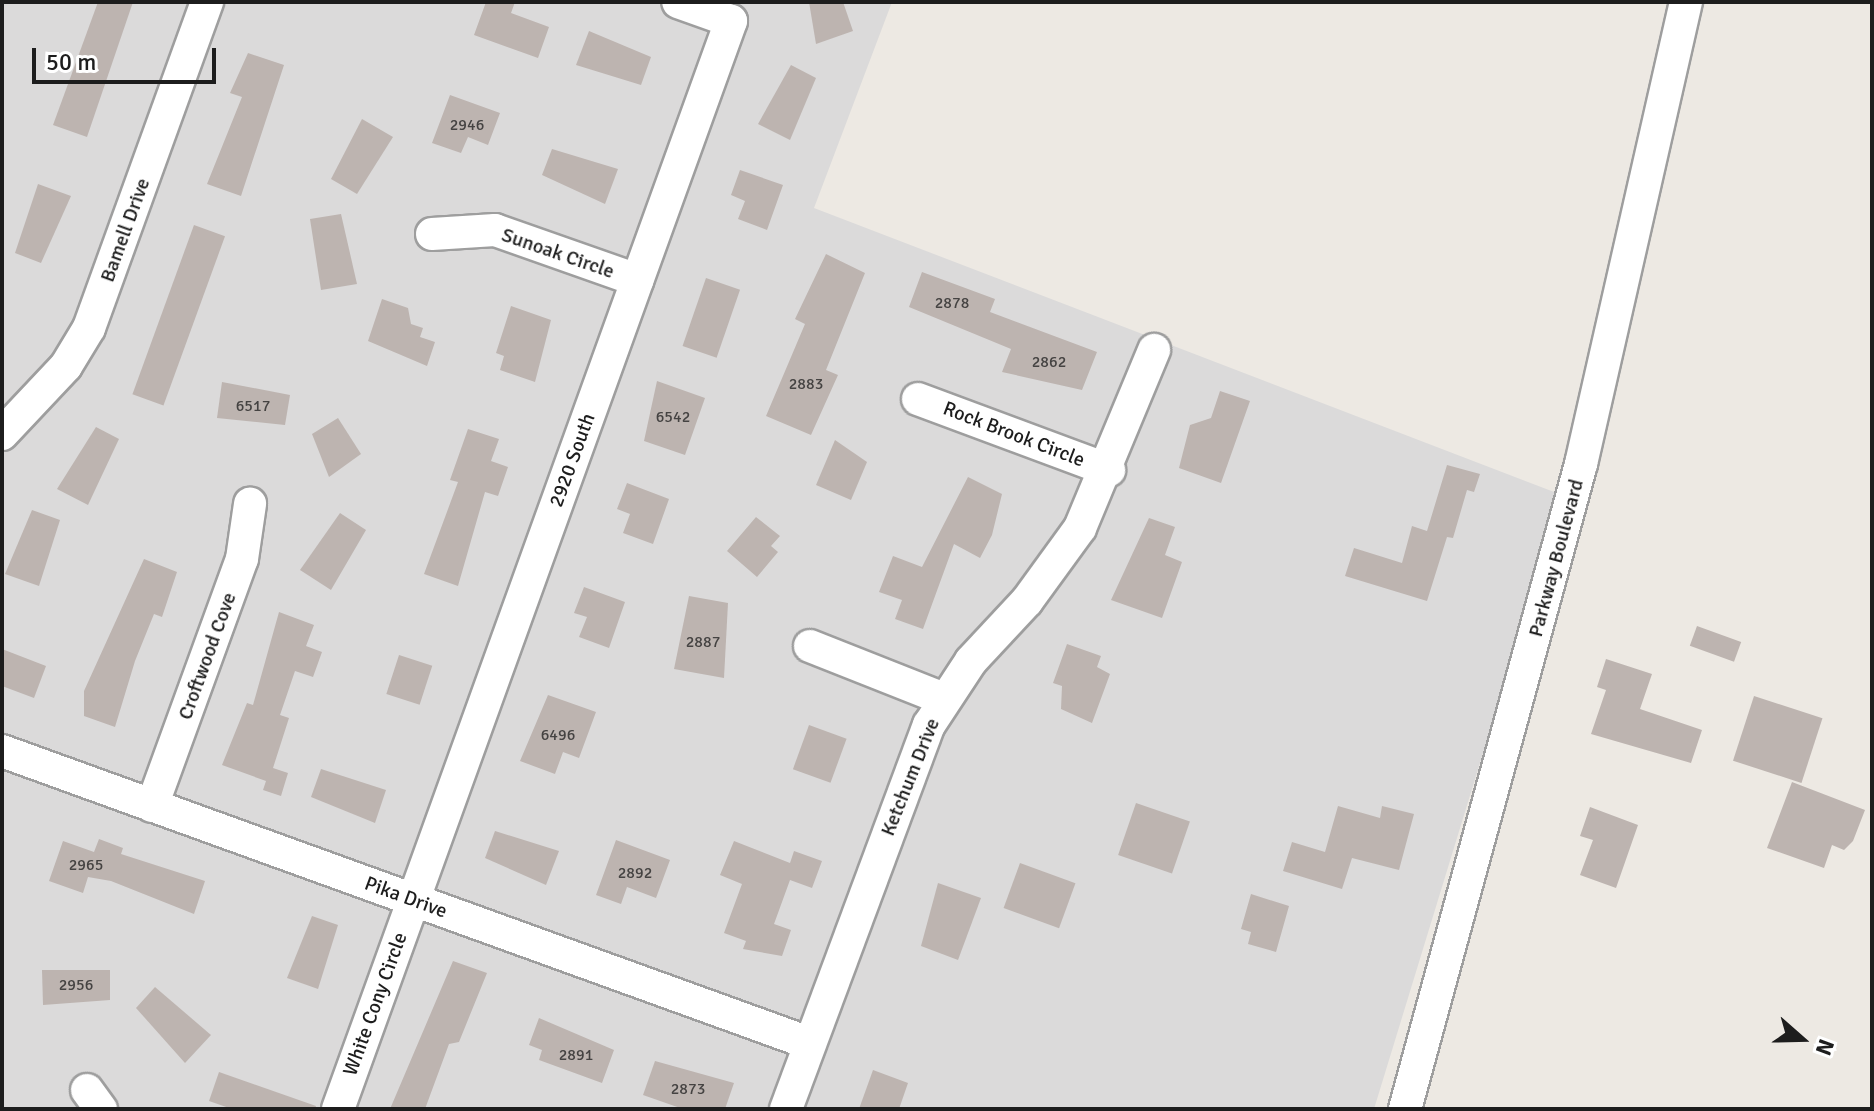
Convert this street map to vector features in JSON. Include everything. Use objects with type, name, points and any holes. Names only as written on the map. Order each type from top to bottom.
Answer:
[{"type":"street","name":"Bamell Drive","points":[[2,434],[66,366],[89,328],[207,2]]},
{"type":"street","name":"2920 South","points":[[413,899],[731,21],[678,2]]},
{"type":"street","name":"Parkway Boulevard","points":[[1405,1109],[1581,464],[1686,2]]},
{"type":"street","name":"Sunoak Circle","points":[[432,234],[495,230],[637,280]]},
{"type":"street","name":"Ketchum Drive","points":[[786,1109],[917,751],[944,699],[1062,557],[1109,470],[1154,350]]},
{"type":"street","name":"Rock Brook Circle","points":[[918,399],[1109,470]]},
{"type":"street","name":"Croftwood Cove","points":[[152,806],[242,559],[250,504]]},
{"type":"street","points":[[810,646],[944,699]]},
{"type":"street","name":"Pika Drive","points":[[2,751],[809,1043]]},
{"type":"street","name":"White Cony Circle","points":[[338,1109],[413,899]]},
{"type":"shaded area","points":[[2,2],[892,2],[814,208],[1562,495],[1374,1109],[2,1109]]},
{"type":"building","points":[[98,2],[133,2],[87,137],[53,125]]},
{"type":"building","points":[[486,2],[515,2],[511,13],[549,27],[538,58],[474,35]]},
{"type":"building","points":[[809,2],[843,2],[853,31],[816,44]]},
{"type":"building","points":[[589,31],[651,57],[641,85],[576,65]]},
{"type":"building","points":[[248,53],[284,65],[241,196],[207,184],[242,97],[230,93]]},
{"type":"building","points":[[791,65],[816,78],[790,140],[758,124]]},
{"type":"building","points":[[450,95],[500,113],[488,145],[468,137],[461,153],[432,143]]},
{"type":"building","points":[[362,119],[393,137],[357,194],[331,179]]},
{"type":"building","points":[[552,149],[618,169],[605,204],[542,175]]},
{"type":"building","points":[[740,170],[783,185],[767,230],[738,219],[745,201],[731,195]]},
{"type":"building","points":[[38,184],[71,196],[41,263],[15,253]]},
{"type":"building","points":[[341,214],[357,284],[321,290],[310,219]]},
{"type":"building","points":[[194,225],[225,236],[163,405],[132,394]]},
{"type":"building","points":[[826,254],[865,273],[826,370],[838,375],[811,435],[766,416],[805,324],[795,319]]},
{"type":"building","points":[[922,272],[995,299],[990,312],[1097,352],[1082,390],[1002,372],[1011,349],[909,307]]},
{"type":"building","points":[[706,278],[740,290],[717,358],[683,346]]},
{"type":"building","points":[[382,299],[408,308],[411,324],[423,328],[420,337],[435,342],[427,366],[368,341]]},
{"type":"building","points":[[511,306],[551,320],[535,382],[500,370],[504,356],[496,353]]},
{"type":"building","points":[[657,381],[705,398],[685,455],[644,441]]},
{"type":"building","points":[[222,382],[290,395],[285,425],[217,418]]},
{"type":"building","points":[[1220,391],[1250,401],[1221,483],[1179,468],[1190,425],[1211,418]]},
{"type":"building","points":[[338,418],[361,454],[329,477],[312,434]]},
{"type":"building","points":[[96,427],[119,439],[88,505],[57,489]]},
{"type":"building","points":[[468,429],[499,439],[491,461],[508,467],[498,496],[485,492],[458,586],[424,574],[458,482],[450,480]]},
{"type":"building","points":[[835,440],[867,462],[851,500],[816,485]]},
{"type":"building","points":[[1447,465],[1480,474],[1474,492],[1467,490],[1453,538],[1447,537],[1427,601],[1345,576],[1354,548],[1402,563],[1412,526],[1427,531]]},
{"type":"building","points":[[968,477],[1002,494],[992,535],[980,558],[954,544],[923,629],[895,619],[902,600],[879,592],[893,556],[922,567]]},
{"type":"building","points":[[627,483],[669,499],[653,544],[623,533],[630,514],[617,509]]},
{"type":"building","points":[[32,510],[60,520],[39,586],[5,574]]},
{"type":"building","points":[[340,513],[366,530],[331,590],[300,570]]},
{"type":"building","points":[[756,517],[780,536],[771,546],[778,552],[757,577],[727,551]]},
{"type":"building","points":[[1149,518],[1175,527],[1165,555],[1182,562],[1162,618],[1111,600]]},
{"type":"building","points":[[144,559],[177,572],[162,617],[154,614],[135,661],[115,727],[84,716],[84,691]]},
{"type":"building","points":[[584,587],[625,602],[609,648],[579,637],[587,617],[574,613]]},
{"type":"building","points":[[689,596],[728,603],[724,678],[674,669]]},
{"type":"building","points":[[279,612],[314,625],[306,646],[322,652],[313,677],[295,671],[280,715],[289,718],[273,768],[288,773],[281,796],[263,790],[266,781],[222,765],[247,703],[253,705]]},
{"type":"building","points":[[1697,626],[1741,642],[1734,662],[1690,646]]},
{"type":"building","points":[[1067,644],[1101,656],[1097,667],[1110,674],[1092,723],[1061,709],[1062,686],[1053,683]]},
{"type":"building","points":[[2,649],[46,666],[34,698],[2,686]]},
{"type":"building","points":[[399,655],[432,666],[420,705],[386,694]]},
{"type":"building","points":[[1606,659],[1652,674],[1640,709],[1702,730],[1691,763],[1591,734],[1606,690],[1597,687]]},
{"type":"building","points":[[548,695],[596,712],[579,758],[563,752],[555,774],[520,761]]},
{"type":"building","points":[[1754,696],[1822,718],[1801,783],[1733,761]]},
{"type":"building","points":[[809,725],[847,739],[831,783],[793,769]]},
{"type":"building","points":[[321,769],[386,790],[375,823],[311,797]]},
{"type":"building","points":[[1792,782],[1865,810],[1853,841],[1844,850],[1832,845],[1824,868],[1767,848]]},
{"type":"building","points":[[1136,803],[1190,822],[1172,874],[1118,855]]},
{"type":"building","points":[[1338,806],[1380,818],[1382,806],[1414,814],[1399,870],[1352,858],[1342,889],[1283,871],[1292,842],[1325,852]]},
{"type":"building","points":[[1590,807],[1638,825],[1616,888],[1580,875],[1593,840],[1580,836]]},
{"type":"building","points":[[495,831],[559,851],[546,885],[485,858]]},
{"type":"building","points":[[99,839],[123,848],[121,854],[205,881],[194,914],[111,881],[88,877],[83,893],[49,881],[63,841],[94,852]]},
{"type":"building","points":[[616,840],[670,860],[656,898],[627,887],[621,904],[596,895]]},
{"type":"building","points":[[734,841],[790,863],[794,851],[822,861],[812,888],[790,880],[774,924],[791,930],[782,956],[743,949],[746,941],[724,933],[742,884],[720,875]]},
{"type":"building","points":[[1020,863],[1075,883],[1059,928],[1004,908]]},
{"type":"building","points":[[938,883],[981,898],[958,960],[921,946]]},
{"type":"building","points":[[1251,894],[1289,906],[1276,952],[1248,944],[1251,932],[1241,929]]},
{"type":"building","points":[[312,916],[338,925],[318,989],[287,978]]},
{"type":"building","points":[[453,961],[487,973],[459,1042],[449,1044],[425,1109],[390,1109]]},
{"type":"building","points":[[42,970],[110,970],[110,1000],[43,1005]]},
{"type":"building","points":[[155,987],[211,1035],[185,1063],[136,1008]]},
{"type":"building","points":[[539,1018],[614,1050],[602,1083],[539,1060],[542,1050],[529,1045]]},
{"type":"building","points":[[655,1061],[734,1083],[725,1109],[683,1109],[643,1095]]},
{"type":"building","points":[[873,1070],[908,1083],[899,1109],[859,1109]]},
{"type":"building","points":[[219,1072],[316,1106],[315,1109],[232,1109],[209,1101]]}]
